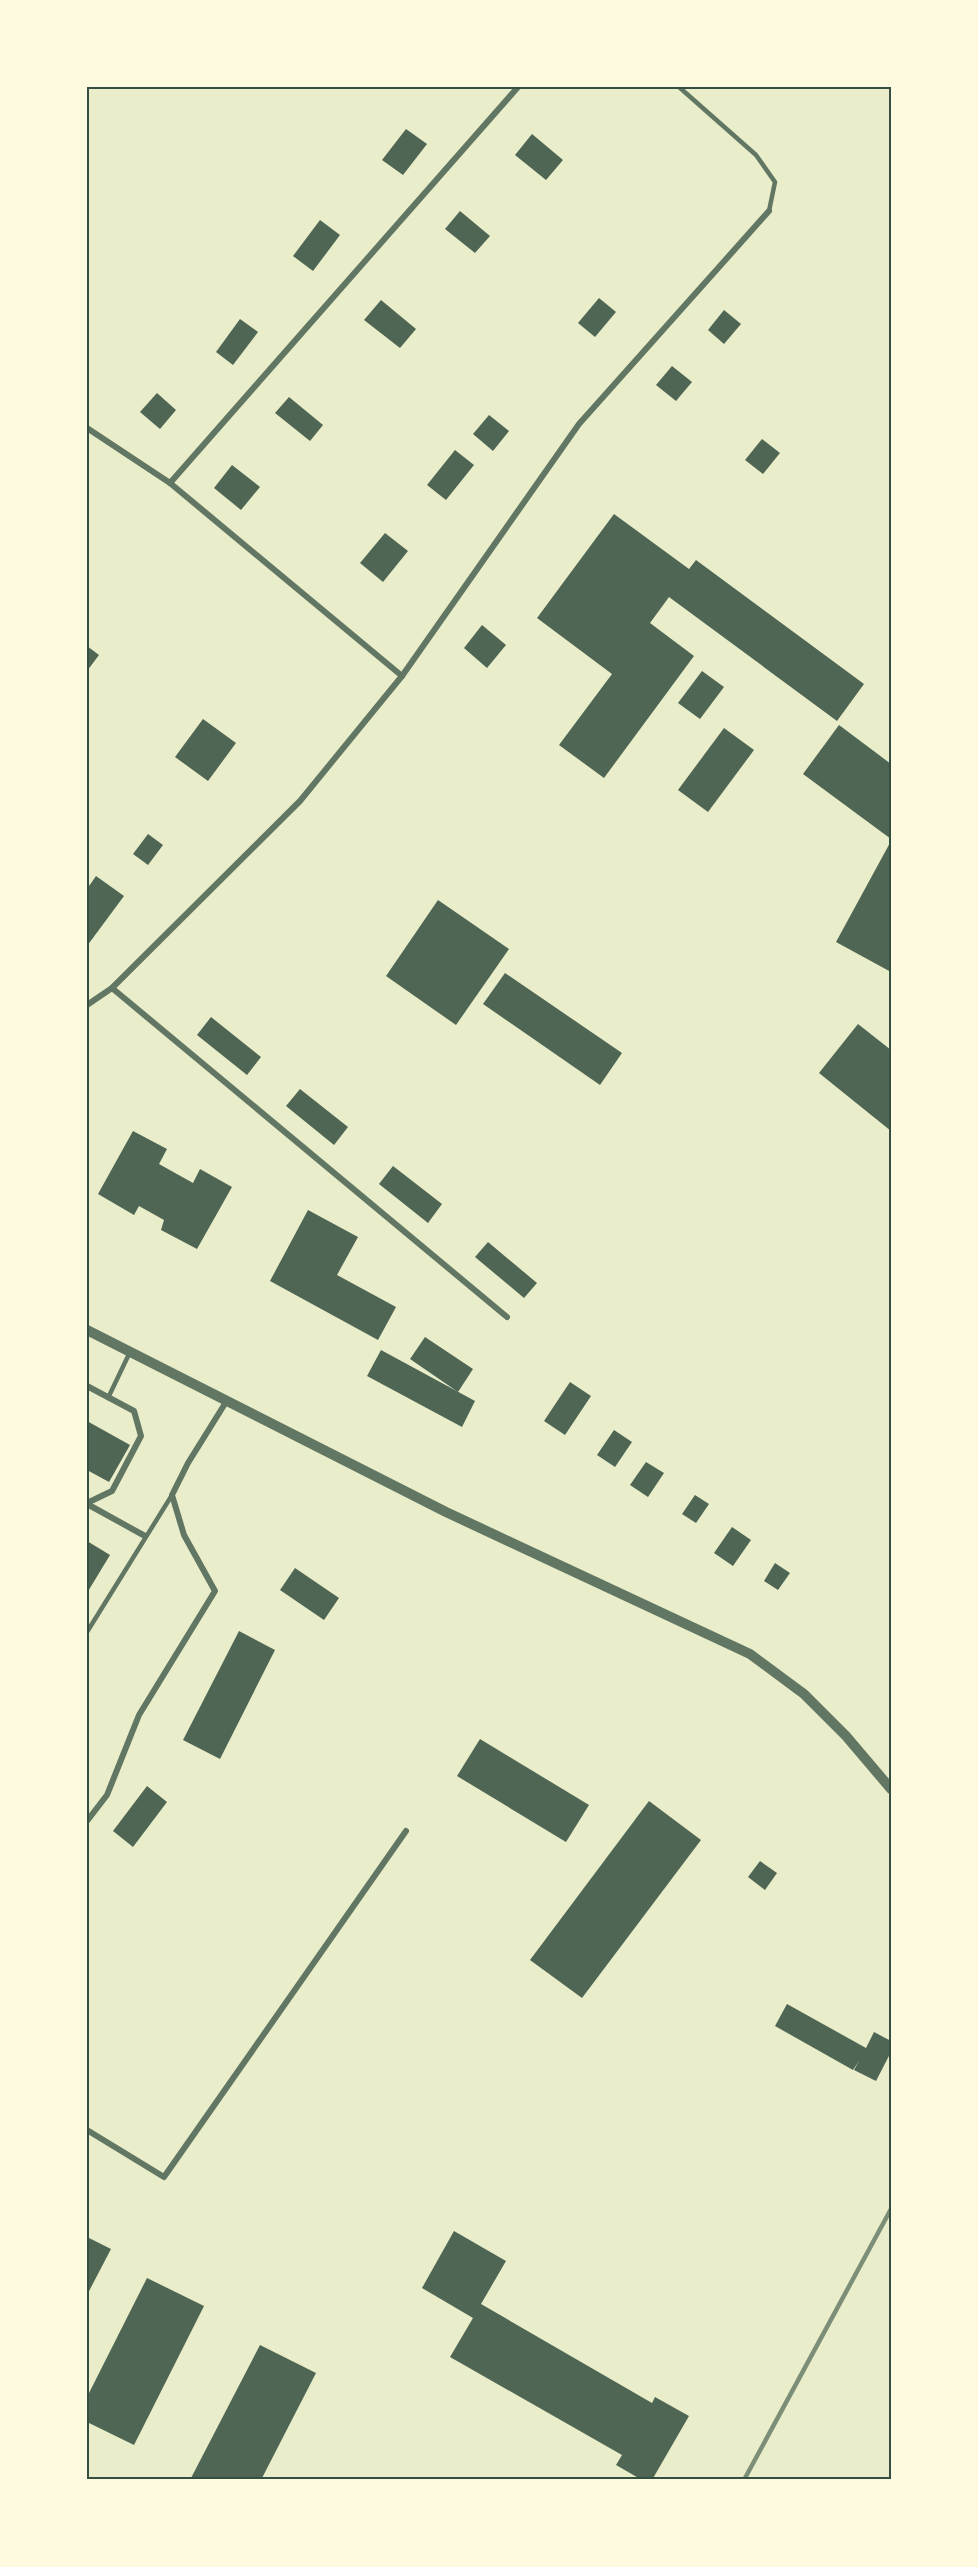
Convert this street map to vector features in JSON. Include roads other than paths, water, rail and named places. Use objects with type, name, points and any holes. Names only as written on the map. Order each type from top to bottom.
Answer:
[{"type":"street","points":[[171,483],[518,87]]},
{"type":"street","points":[[87,1005],[112,988],[300,801],[402,676],[579,424],[769,211]]},
{"type":"street","points":[[87,428],[171,483],[402,676]]},
{"type":"street","points":[[112,988],[507,1317]]},
{"type":"street","points":[[87,1330],[446,1512],[750,1654],[804,1694],[846,1736],[891,1789]]},
{"type":"street","points":[[87,1386],[134,1411],[141,1436],[112,1491],[87,1504]]},
{"type":"street","points":[[87,1821],[107,1795],[139,1715],[215,1592],[184,1535],[172,1495],[188,1463],[226,1402]]},
{"type":"street","points":[[87,1504],[145,1536]]},
{"type":"street","points":[[87,2130],[164,2177],[406,1831]]},
{"type":"lane","points":[[679,87],[756,155],[775,182],[769,211]]},
{"type":"lane","points":[[108,1398],[130,1352]]},
{"type":"lane","points":[[87,1632],[172,1495]]},
{"type":"railway","points":[[744,2480],[891,2209]]}]
